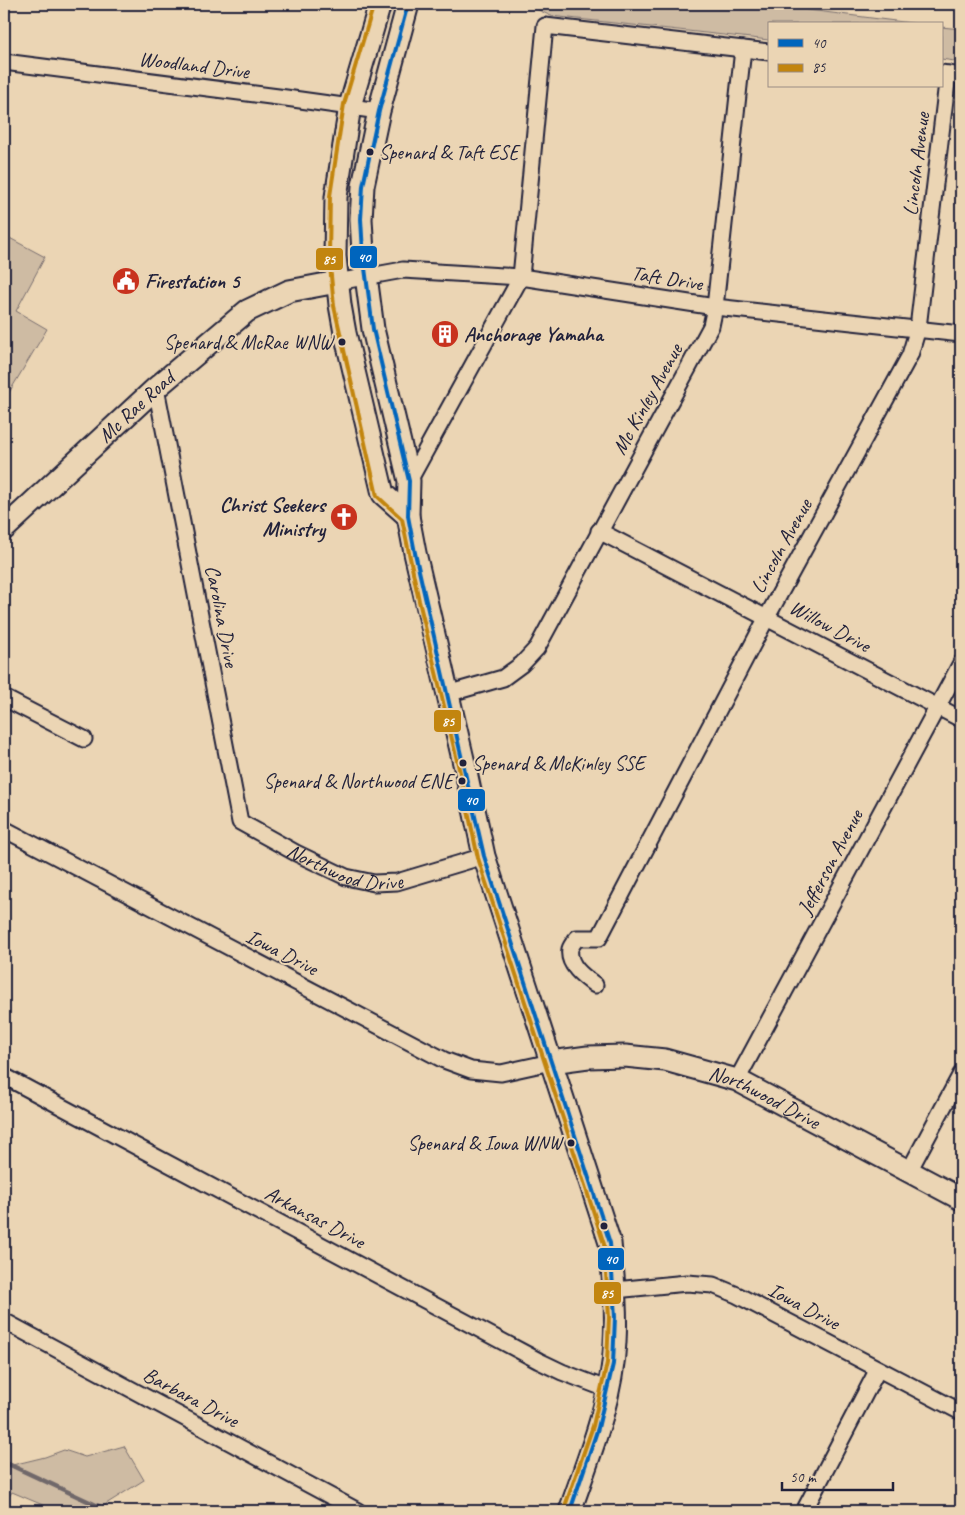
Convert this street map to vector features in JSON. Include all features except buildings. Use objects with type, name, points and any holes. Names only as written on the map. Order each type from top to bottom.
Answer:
[{"type":"main road","points":[[380,4],[350,106],[336,197],[337,282],[345,334],[383,494],[408,516]]},
{"type":"main road","points":[[408,4],[379,111],[363,186],[360,219],[366,277],[373,329],[409,481],[408,516],[414,553],[484,856],[610,1243],[615,1290],[615,1342],[609,1390],[596,1436],[570,1511]]},
{"type":"main road","name":"Mc Rae Road","points":[[4,529],[156,388],[246,312],[289,291],[337,282]]},
{"type":"main road","name":"Northwood Drive","points":[[551,1062],[588,1057],[625,1056],[665,1060],[737,1080],[961,1199]]},
{"type":"street","points":[[409,481],[521,277],[544,26],[768,52]]},
{"type":"street","name":"Mc Kinley Avenue","points":[[447,694],[503,678],[522,664],[537,648],[711,326],[715,307],[743,48]]},
{"type":"street","name":"Woodland Drive","points":[[4,62],[379,111]]},
{"type":"street","name":"Lincoln Avenue","points":[[595,985],[582,976],[571,961],[570,948],[577,938],[598,938],[766,617],[910,355],[918,328],[950,74]]},
{"type":"street","name":"Taft Drive","points":[[366,277],[403,270],[521,277],[715,307],[961,334]]},
{"type":"street","name":"Mc Rae Road","points":[[337,282],[366,277]]},
{"type":"street","name":"Carolina Drive","points":[[156,388],[240,822]]},
{"type":"street","name":"Willow Drive","points":[[599,531],[961,719]]},
{"type":"street","name":"Jefferson Avenue","points":[[737,1080],[961,663]]},
{"type":"street","points":[[4,698],[84,739]]},
{"type":"street","name":"Northwood Drive","points":[[240,822],[296,853],[346,877],[374,882],[397,882],[484,856]]},
{"type":"street","name":"Iowa Drive","points":[[4,829],[444,1060],[471,1070],[501,1073],[551,1062]]},
{"type":"street","points":[[908,1171],[961,1074]]},
{"type":"street","name":"Arkansas Drive","points":[[4,1076],[539,1361],[609,1390]]},
{"type":"street","name":"Iowa Drive","points":[[615,1290],[688,1283],[713,1285],[737,1294],[961,1412]]},
{"type":"street","name":"Barbara Drive","points":[[4,1321],[358,1511]]},
{"type":"street","points":[[804,1511],[878,1369]]},
{"type":"shaded area","points":[[526,4],[761,4],[903,22],[768,22],[768,40],[551,16]]},
{"type":"shaded area","points":[[942,27],[961,29],[961,62],[942,59]]},
{"type":"shaded area","points":[[4,235],[45,257],[16,311],[47,329],[4,401]]},
{"type":"shaded area","points":[[124,1446],[144,1480],[106,1504],[103,1511],[57,1511],[12,1492],[4,1504],[4,1467],[45,1457],[64,1450],[85,1457]]},
{"type":"waterway","points":[[4,1462],[109,1511]]},
{"type":"transit line","name":"85","points":[[374,4],[344,104],[330,196],[329,256],[334,306],[377,496],[402,519],[478,858],[604,1244],[609,1317],[607,1363],[593,1426],[564,1509]]},
{"type":"transit line","name":"40","points":[[408,4],[379,111],[363,186],[361,219],[363,253],[373,329],[409,481],[408,516],[415,553],[484,856],[610,1243],[615,1317],[613,1364],[598,1428],[570,1511]]},
{"type":"place","name":"Spenard & Taft ESE","points":[[370,152]]},
{"type":"place","name":"Firestation 5","points":[[126,281]]},
{"type":"place","name":"Anchorage Yamaha","points":[[445,334]]},
{"type":"place","name":"Spenard & McRae WNW","points":[[342,342]]},
{"type":"place","name":"Christ Seekers Ministry","points":[[344,517]]},
{"type":"place","name":"Spenard & McKinley SSE","points":[[463,763]]},
{"type":"place","name":"Spenard & Northwood ENE","points":[[462,781]]},
{"type":"place","name":"Spenard & Iowa WNW","points":[[571,1143]]}]
